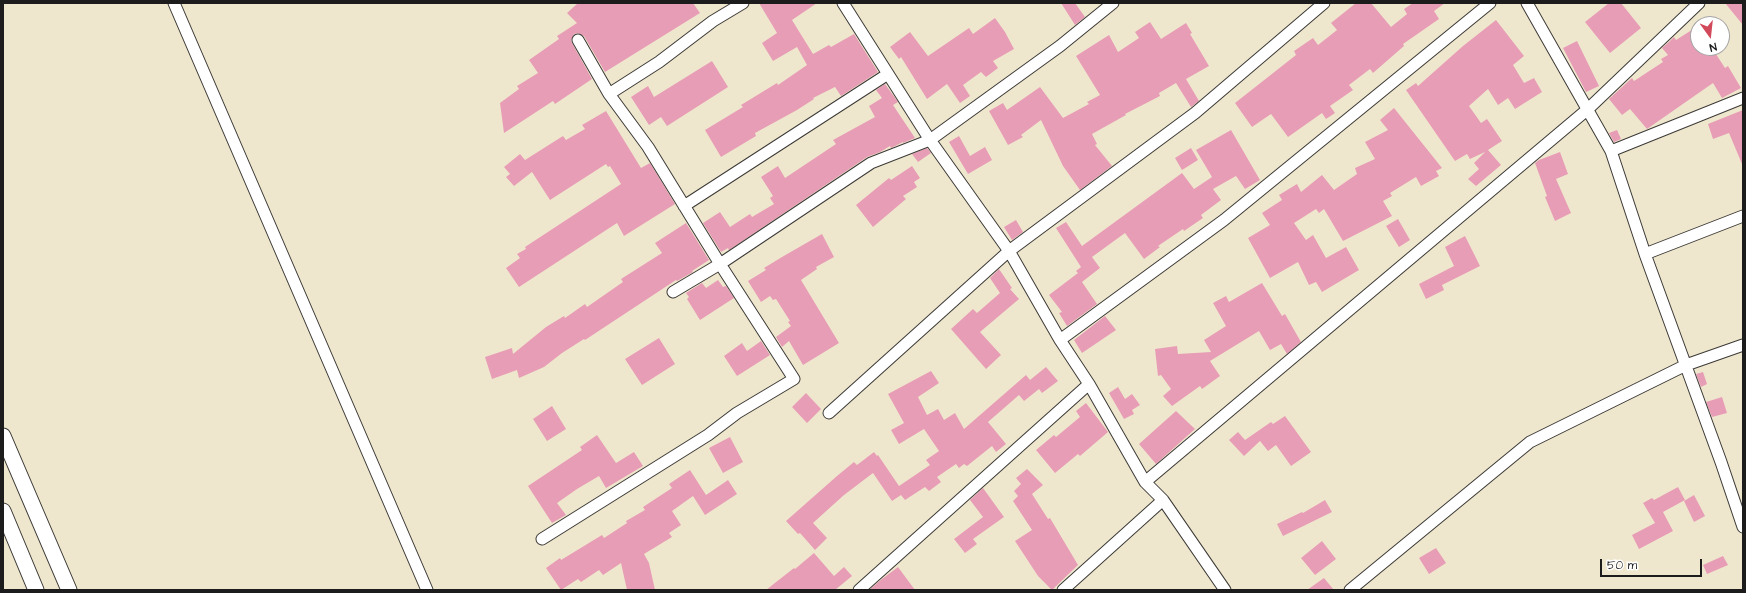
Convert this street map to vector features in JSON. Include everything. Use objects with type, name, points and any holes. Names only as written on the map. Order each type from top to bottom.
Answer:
[{"type":"street","points":[[174,3],[427,590]]},
{"type":"street","points":[[609,94],[659,62],[713,21],[743,3]]},
{"type":"street","points":[[843,3],[930,140],[1009,251],[1060,340],[1089,384],[1145,482],[1163,500],[1225,590]]},
{"type":"street","points":[[673,292],[720,264],[871,163],[930,140],[1060,46],[1113,3]]},
{"type":"street","points":[[829,413],[1009,251],[1195,113],[1324,3]]},
{"type":"street","points":[[1060,340],[1224,220],[1490,3]]},
{"type":"street","points":[[1527,3],[1611,151],[1645,254],[1743,527]]},
{"type":"street","points":[[1145,482],[1588,109],[1700,3]]},
{"type":"street","points":[[542,539],[708,434],[738,413],[794,379],[720,264],[648,147],[609,94],[578,40]]},
{"type":"street","points":[[684,206],[888,74]]},
{"type":"street","points":[[1611,151],[1743,98]]},
{"type":"street","points":[[1645,254],[1743,216]]},
{"type":"street","points":[[1350,590],[1530,442],[1686,365],[1743,345]]},
{"type":"street","points":[[859,590],[1089,384]]},
{"type":"street","points":[[3,436],[69,590]]},
{"type":"street","points":[[1063,590],[1163,500]]},
{"type":"street","points":[[3,511],[36,590]]},
{"type":"building","points":[[578,3],[693,3],[700,13],[605,72],[584,36],[578,33],[574,34],[571,40],[572,43],[592,79],[555,104],[553,101],[504,133],[500,103],[519,89],[517,86],[538,73],[529,60],[559,39],[557,36],[577,23],[567,13]]},
{"type":"building","points":[[759,3],[817,3],[792,20],[813,54],[829,45],[831,47],[854,34],[878,72],[841,96],[835,87],[813,98],[814,99],[797,110],[755,133],[756,136],[721,157],[705,130],[743,107],[741,105],[777,83],[778,85],[807,65],[797,47],[773,61],[762,43],[777,33]]},
{"type":"building","points":[[1061,3],[1075,3],[1085,17],[1075,25]]},
{"type":"building","points":[[1356,3],[1371,3],[1391,27],[1407,14],[1404,9],[1413,3],[1445,3],[1434,11],[1439,19],[1403,44],[1404,46],[1373,73],[1370,69],[1349,85],[1353,90],[1330,106],[1335,113],[1326,119],[1322,113],[1288,137],[1271,114],[1252,127],[1235,103],[1296,55],[1294,51],[1313,38],[1318,45],[1337,30],[1331,23]]},
{"type":"building","points":[[1609,3],[1621,3],[1641,28],[1610,53],[1585,22]]},
{"type":"building","points":[[1725,3],[1743,3],[1743,25]]},
{"type":"building","points":[[995,18],[1005,32],[1014,49],[993,61],[998,68],[986,77],[981,72],[963,85],[970,96],[960,103],[947,84],[927,99],[901,57],[899,59],[890,47],[910,32],[928,56],[969,28],[973,34]]},
{"type":"building","points":[[1496,20],[1524,56],[1513,65],[1524,83],[1534,78],[1542,92],[1515,109],[1508,98],[1498,105],[1488,89],[1469,106],[1481,123],[1487,119],[1502,141],[1488,150],[1501,165],[1476,186],[1468,179],[1479,169],[1474,163],[1485,152],[1470,159],[1467,154],[1455,161],[1406,90],[1416,83],[1418,86],[1463,46]]},
{"type":"building","points":[[1150,22],[1161,39],[1186,23],[1192,33],[1190,34],[1209,66],[1186,79],[1199,101],[1191,107],[1176,83],[1159,93],[1160,96],[1125,114],[1126,115],[1092,134],[1097,144],[1095,145],[1112,166],[1080,190],[1063,166],[1041,120],[1021,135],[1023,137],[1008,145],[989,111],[1003,103],[1007,110],[1040,87],[1063,118],[1089,104],[1087,102],[1100,95],[1076,56],[1109,35],[1118,52],[1139,38],[1135,32]]},
{"type":"building","points":[[1690,31],[1690,56],[1717,56],[1725,68],[1728,66],[1741,88],[1722,98],[1713,83],[1647,129],[1630,109],[1622,115],[1609,99],[1632,78],[1634,81],[1663,62],[1661,59],[1668,55],[1662,48],[1674,37],[1676,40]]},
{"type":"building","points":[[1577,41],[1599,86],[1586,92],[1563,48]]},
{"type":"building","points":[[712,61],[728,87],[667,126],[661,117],[649,125],[631,97],[648,86],[654,97]]},
{"type":"building","points":[[885,84],[898,102],[893,105],[915,138],[891,148],[890,146],[867,157],[729,250],[728,248],[721,252],[703,223],[720,212],[730,227],[750,214],[752,217],[774,204],[770,198],[773,196],[761,177],[778,166],[785,178],[836,144],[833,140],[875,117],[869,106],[882,98],[876,90]]},
{"type":"building","points":[[1394,108],[1442,168],[1436,171],[1439,176],[1421,186],[1416,177],[1390,193],[1392,196],[1383,201],[1392,216],[1343,241],[1324,209],[1319,213],[1316,209],[1294,223],[1306,240],[1313,235],[1326,258],[1346,247],[1359,270],[1322,292],[1316,282],[1309,285],[1298,262],[1270,278],[1248,238],[1270,225],[1262,213],[1282,200],[1279,195],[1297,184],[1301,192],[1322,175],[1334,190],[1357,174],[1355,168],[1375,159],[1365,142],[1388,130],[1380,120]]},
{"type":"building","points":[[1743,110],[1742,164],[1729,133],[1713,139],[1708,124]]},
{"type":"building","points":[[606,111],[641,168],[650,163],[675,204],[624,236],[617,223],[519,287],[506,268],[520,258],[517,254],[526,249],[525,247],[621,184],[610,166],[608,167],[606,164],[550,200],[532,172],[514,186],[506,177],[510,174],[504,167],[520,154],[525,160],[563,136],[566,140],[585,129],[582,125]]},
{"type":"building","points":[[1231,130],[1260,180],[1245,189],[1236,176],[1213,189],[1221,200],[1201,215],[1203,218],[1184,231],[1183,229],[1158,246],[1160,247],[1144,259],[1125,233],[1092,257],[1100,268],[1082,282],[1097,304],[1067,326],[1059,313],[1062,312],[1049,295],[1078,273],[1076,271],[1081,267],[1056,228],[1066,222],[1082,246],[1182,173],[1194,189],[1212,177],[1196,150]]},
{"type":"building","points":[[1617,130],[1621,139],[1614,142],[1609,133]]},
{"type":"building","points":[[959,136],[970,156],[985,147],[992,160],[968,174],[949,142]]},
{"type":"building","points":[[927,148],[931,153],[918,162],[912,154]]},
{"type":"building","points":[[1191,148],[1198,160],[1182,170],[1175,158]]},
{"type":"building","points":[[1560,152],[1568,174],[1556,179],[1571,213],[1555,221],[1545,197],[1547,196],[1535,163]]},
{"type":"building","points":[[912,166],[920,178],[914,182],[917,187],[903,196],[906,199],[873,227],[856,205],[889,178],[891,180]]},
{"type":"building","points":[[1398,219],[1410,240],[1399,247],[1386,226]]},
{"type":"building","points":[[1016,220],[1023,232],[1012,240],[1004,227]]},
{"type":"building","points":[[686,223],[709,260],[692,271],[693,272],[677,281],[676,280],[585,340],[584,339],[562,353],[544,367],[519,378],[517,370],[492,379],[485,357],[512,348],[513,354],[546,327],[564,316],[565,318],[585,304],[587,307],[623,282],[621,279],[662,253],[655,243]]},
{"type":"building","points":[[822,234],[834,257],[816,267],[817,269],[801,280],[839,343],[803,365],[789,341],[782,347],[776,337],[791,326],[788,322],[790,321],[776,299],[773,300],[770,296],[761,302],[748,281],[766,270],[764,268]]},
{"type":"building","points":[[1465,236],[1480,266],[1442,285],[1444,290],[1426,299],[1419,284],[1454,266],[1445,247]]},
{"type":"building","points":[[999,269],[1012,288],[1010,289],[1019,299],[980,332],[1001,355],[986,369],[951,329],[973,309],[977,313],[1000,293],[990,278]]},
{"type":"building","points":[[718,280],[723,287],[726,286],[734,298],[700,320],[687,299],[689,297],[686,293],[702,283],[706,288]]},
{"type":"building","points":[[1262,283],[1282,316],[1285,314],[1301,342],[1287,354],[1281,344],[1270,350],[1259,331],[1210,361],[1220,376],[1202,389],[1200,386],[1172,406],[1163,396],[1171,389],[1161,375],[1158,376],[1155,349],[1177,346],[1178,354],[1211,352],[1204,340],[1226,326],[1213,303],[1226,296],[1229,302]]},
{"type":"building","points":[[1105,316],[1116,330],[1082,353],[1074,340]]},
{"type":"building","points":[[659,338],[675,364],[642,385],[625,359]]},
{"type":"building","points":[[761,341],[770,355],[737,376],[724,356],[742,343],[747,351]]},
{"type":"building","points":[[1046,367],[1058,381],[1042,393],[1039,389],[1024,401],[1019,395],[988,422],[1006,444],[996,452],[992,446],[967,466],[964,464],[959,468],[956,464],[937,477],[941,482],[929,491],[925,487],[905,500],[901,495],[892,501],[873,473],[844,495],[813,523],[827,538],[815,550],[800,533],[798,534],[786,521],[854,462],[857,465],[874,452],[877,456],[878,455],[899,486],[930,465],[926,460],[939,451],[924,429],[899,444],[891,430],[904,423],[888,394],[931,371],[939,383],[918,397],[927,415],[938,409],[944,420],[955,413],[964,429],[1026,375],[1030,380]]},
{"type":"building","points":[[1703,372],[1707,384],[1701,387],[1696,374]]},
{"type":"building","points":[[1118,387],[1125,399],[1132,394],[1140,405],[1132,410],[1134,414],[1124,419],[1109,393]]},
{"type":"building","points":[[806,393],[821,409],[807,423],[792,407]]},
{"type":"building","points":[[1722,397],[1727,413],[1712,417],[1706,402]]},
{"type":"building","points":[[1086,403],[1108,432],[1080,456],[1078,454],[1055,473],[1036,450],[1054,435],[1056,437],[1080,417],[1076,411]]},
{"type":"building","points":[[552,406],[566,429],[547,441],[533,419]]},
{"type":"building","points":[[1176,411],[1195,429],[1156,464],[1139,444]]},
{"type":"building","points":[[1285,416],[1311,452],[1291,466],[1276,445],[1268,451],[1260,441],[1244,456],[1229,440],[1238,432],[1245,440],[1271,422],[1273,424]]},
{"type":"building","points":[[597,435],[616,463],[634,452],[643,466],[606,488],[599,476],[577,489],[557,503],[566,515],[552,523],[528,486],[582,450],[580,447]]},
{"type":"building","points":[[730,437],[743,462],[723,473],[709,448]]},
{"type":"building","points":[[1027,469],[1043,485],[1032,494],[1048,519],[1050,518],[1078,565],[1052,590],[1038,576],[1015,541],[1032,530],[1013,501],[1018,496],[1014,491],[1021,484],[1016,478]]},
{"type":"building","points":[[690,470],[706,495],[728,480],[737,494],[705,515],[693,496],[672,511],[681,525],[669,533],[672,537],[644,554],[649,563],[655,590],[627,590],[621,563],[603,575],[599,570],[581,582],[578,579],[561,590],[546,568],[560,558],[561,560],[602,535],[604,538],[627,523],[626,521],[645,510],[643,507],[672,488],[669,484]]},
{"type":"building","points":[[1678,487],[1685,500],[1663,512],[1673,531],[1639,549],[1632,535],[1655,523],[1643,503],[1652,498],[1654,500]]},
{"type":"building","points":[[983,488],[1004,517],[973,539],[977,544],[965,553],[954,539],[983,517],[970,500]]},
{"type":"building","points":[[1694,495],[1705,516],[1694,522],[1684,501]]},
{"type":"building","points":[[1325,500],[1332,512],[1283,536],[1277,524],[1302,512],[1303,513]]},
{"type":"building","points":[[1322,541],[1336,559],[1315,575],[1301,558]]},
{"type":"building","points":[[1436,548],[1446,563],[1429,574],[1419,558]]},
{"type":"building","points":[[814,553],[834,576],[844,567],[852,576],[835,590],[766,590],[794,568],[795,569]]},
{"type":"building","points":[[1723,556],[1728,565],[1707,574],[1703,565]]},
{"type":"building","points":[[898,567],[915,590],[869,590],[882,579]]},
{"type":"building","points":[[1324,578],[1334,590],[1307,590]]}]
